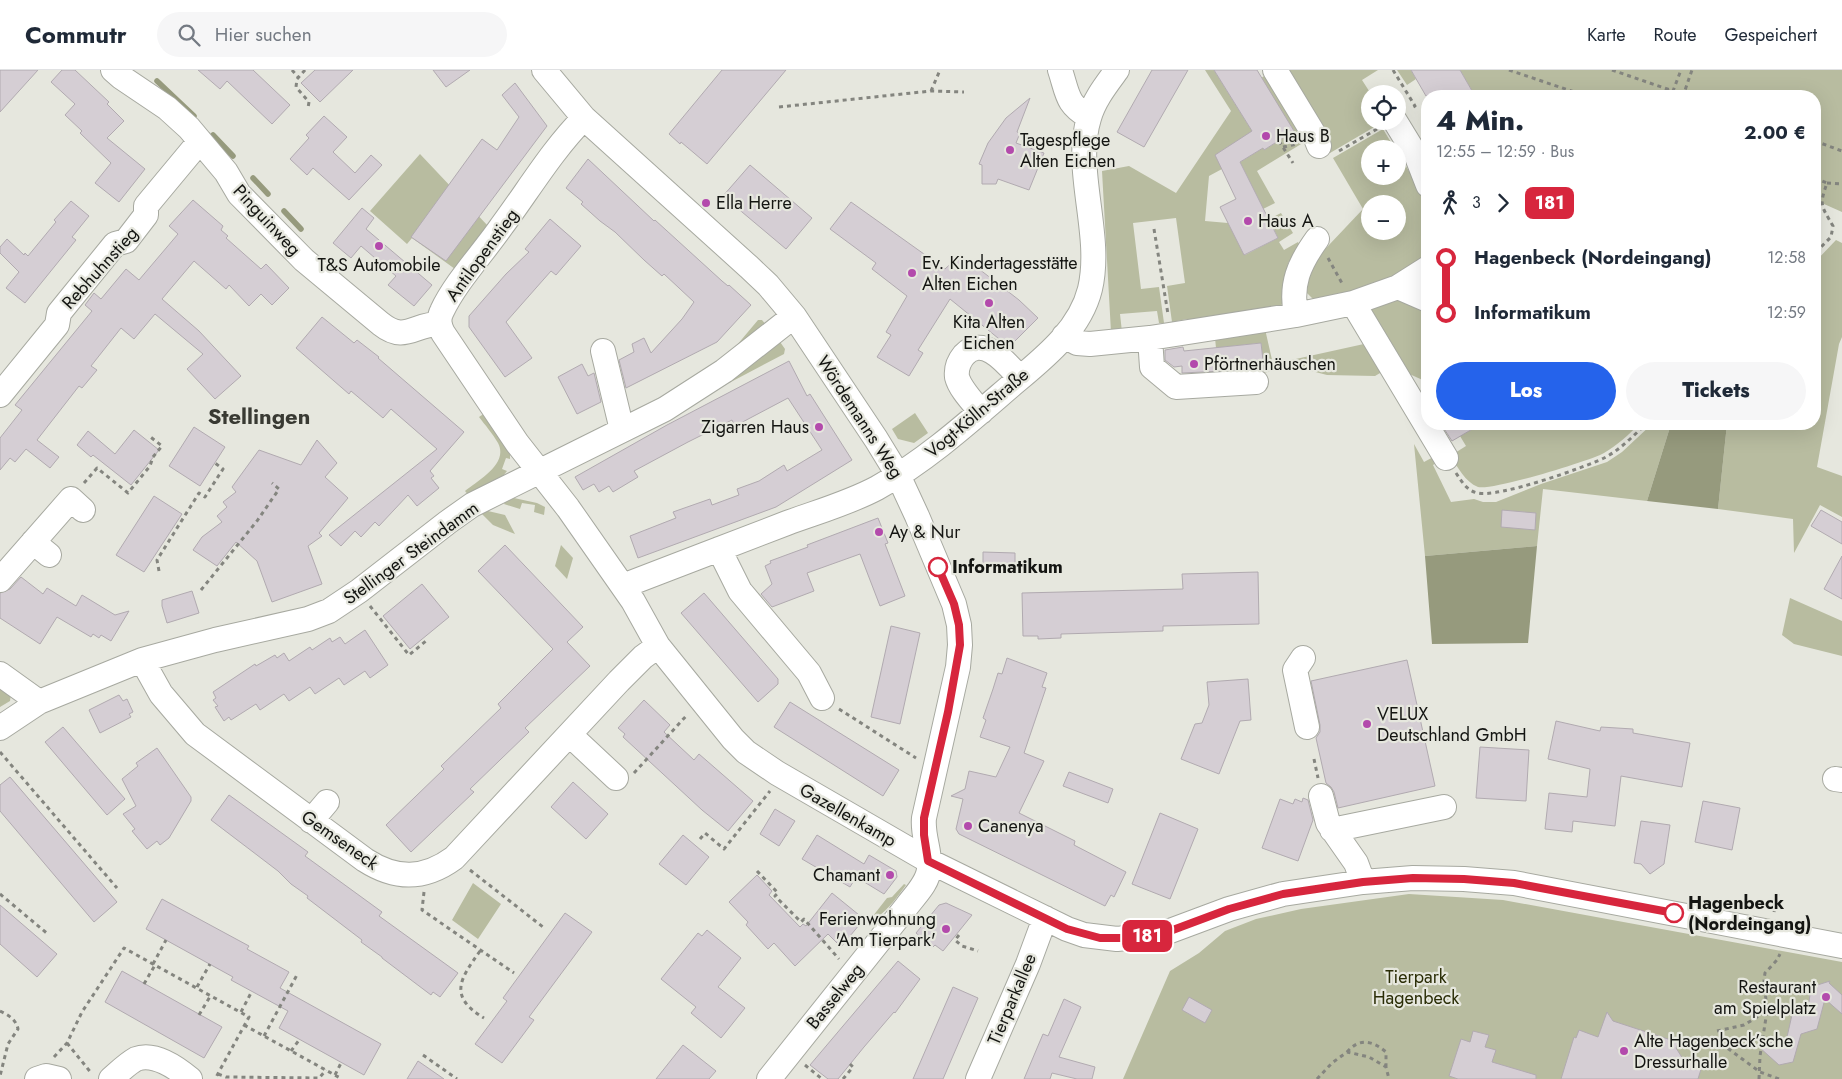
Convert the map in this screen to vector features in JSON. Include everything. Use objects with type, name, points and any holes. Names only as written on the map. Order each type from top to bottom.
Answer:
[{"type":"street","name":"Pinguinweg","points":[[113,70],[121,78],[167,108],[189,128],[226,172],[238,194],[321,275],[386,329],[399,334],[428,325],[439,324]]},
{"type":"street","name":"Wördemanns Weg","points":[[544,70],[584,118],[768,286],[794,316],[898,475],[954,604],[959,625],[958,667],[936,771],[927,803],[924,825],[928,861]]},
{"type":"street","points":[[1060,70],[1070,103],[1076,110],[1089,117]]},
{"type":"street","name":"Vogt-Kölln-Straße","points":[[623,586],[866,493],[898,475],[917,463],[981,412],[1064,336],[1082,311],[1092,277],[1093,254],[1085,155],[1086,129],[1089,117],[1099,96],[1117,70]]},
{"type":"street","points":[[1275,70],[1325,151]]},
{"type":"street","name":"Antilopenstieg","points":[[439,324],[441,313],[462,280],[564,139],[584,118]]},
{"type":"street","points":[[1401,130],[1421,167]]},
{"type":"street","name":"Rebhuhnstieg","points":[[0,395],[57,325],[59,313],[116,244],[126,241],[146,215],[146,206],[200,141]]},
{"type":"street","points":[[1296,316],[1294,288],[1299,269],[1317,239]]},
{"type":"street","points":[[1064,336],[1072,342],[1083,344],[1160,336],[1296,316],[1354,303],[1398,287],[1421,272]]},
{"type":"street","points":[[1398,287],[1421,297]]},
{"type":"street","points":[[1354,303],[1421,416]]},
{"type":"street","name":"Stellinger Steindamm","points":[[0,728],[39,702],[142,660],[215,640],[308,619],[329,610],[359,591],[472,505],[665,409],[696,391],[724,372],[794,316]]},
{"type":"street","points":[[439,324],[443,333],[517,443],[540,472]]},
{"type":"street","points":[[1160,336],[1152,367],[1176,387],[1256,382]]},
{"type":"street","points":[[981,412],[960,384],[958,377],[960,361],[968,352],[979,348],[992,351],[1020,378]]},
{"type":"street","points":[[603,351],[622,430]]},
{"type":"street","points":[[1429,430],[1446,458]]},
{"type":"street","name":"Gazellenkamp","points":[[540,472],[623,586],[658,646],[746,752],[780,775],[928,861],[1067,929],[1084,935],[1108,938],[1138,938],[1162,934],[1229,909],[1283,894],[1363,882],[1413,878],[1464,879],[1514,883],[1842,946]]},
{"type":"street","points":[[0,580],[41,548],[77,504]]},
{"type":"street","points":[[719,549],[740,591],[810,673],[822,698]]},
{"type":"street","name":"Gemseneck","points":[[142,660],[161,694],[195,734],[377,868],[402,875],[426,873],[437,869],[454,858],[619,681],[643,657],[658,646]]},
{"type":"street","points":[[1303,658],[1295,670],[1307,727]]},
{"type":"street","points":[[0,674],[39,702]]},
{"type":"street","points":[[570,735],[616,778]]},
{"type":"street","points":[[1321,796],[1328,823],[1356,863],[1363,882]]},
{"type":"street","points":[[311,821],[327,802]]},
{"type":"street","points":[[1332,830],[1444,807]]},
{"type":"street","name":"Basselweg","points":[[769,1079],[920,888],[928,873],[928,861]]},
{"type":"street","name":"Tierparkallee","points":[[978,1079],[1028,964],[1045,918]]},
{"type":"street","points":[[111,1079],[130,1063],[146,1057],[162,1062],[190,1079]]},
{"type":"street","points":[[37,1079],[46,1076],[59,1079]]},
{"type":"path","points":[[292,70],[298,77]]},
{"type":"path","points":[[305,70],[298,77],[296,87],[309,102],[308,108]]},
{"type":"path","points":[[931,91],[940,70]]},
{"type":"path","points":[[1393,70],[1402,85]]},
{"type":"path","points":[[1509,70],[1568,90]]},
{"type":"path","points":[[1612,70],[1671,90]]},
{"type":"path","points":[[1674,90],[1681,70]]},
{"type":"path","points":[[1685,90],[1692,70]]},
{"type":"path","points":[[780,107],[931,91],[964,92]]},
{"type":"path","points":[[1406,91],[1415,106],[1406,112]]},
{"type":"path","points":[[1325,151],[1371,130]]},
{"type":"path","points":[[1279,141],[1293,163]]},
{"type":"path","points":[[1821,143],[1842,151]]},
{"type":"path","points":[[1821,180],[1842,184]]},
{"type":"path","points":[[1821,248],[1831,237],[1833,226],[1822,205],[1827,182]]},
{"type":"path","points":[[1154,229],[1160,336]]},
{"type":"path","points":[[1317,239],[1354,303]]},
{"type":"path","points":[[1446,458],[1462,482],[1472,492],[1484,494],[1498,493],[1604,458],[1640,430]]},
{"type":"path","points":[[77,504],[97,468],[128,493],[150,466],[153,457],[162,446],[148,435]]},
{"type":"path","points":[[159,572],[157,560],[199,493],[205,497],[223,469],[215,463]]},
{"type":"path","points":[[201,590],[279,489],[272,483]]},
{"type":"path","points":[[359,591],[378,619],[409,655],[426,642]]},
{"type":"path","points":[[822,698],[936,771]]},
{"type":"path","points":[[616,778],[628,780],[685,716],[703,702]]},
{"type":"path","points":[[0,752],[117,888]]},
{"type":"path","points":[[700,839],[705,834],[724,849],[762,802],[780,775]]},
{"type":"path","points":[[454,858],[543,927]]},
{"type":"path","points":[[758,871],[778,893],[775,896],[801,922],[804,919],[839,959]]},
{"type":"path","points":[[426,873],[422,910],[514,973]]},
{"type":"path","points":[[0,894],[49,935]]},
{"type":"path","points":[[1773,918],[1778,894]]},
{"type":"path","points":[[959,935],[955,940],[962,946],[978,950]]},
{"type":"path","points":[[144,984],[166,940]]},
{"type":"path","points":[[1759,1079],[1760,1056],[1767,1011],[1764,980],[1765,973],[1780,954],[1777,946]]},
{"type":"path","points":[[97,1079],[67,1044],[82,1012],[124,948],[249,1016],[215,1079]]},
{"type":"path","points":[[480,951],[460,983],[462,995],[470,1009],[484,1018]]},
{"type":"path","points":[[197,987],[210,964]]},
{"type":"path","points":[[264,1036],[298,973]]},
{"type":"path","points":[[241,1012],[252,991]]},
{"type":"path","points":[[199,1014],[211,995]]},
{"type":"path","points":[[0,1011],[12,1017],[18,1029],[8,1044],[0,1076]]},
{"type":"path","points":[[1717,1031],[1744,1024],[1767,1011]]},
{"type":"path","points":[[244,1026],[342,1079]]},
{"type":"path","points":[[1715,1039],[1760,1072],[1779,1079]]},
{"type":"path","points":[[291,1051],[300,1040]]},
{"type":"path","points":[[1317,1079],[1353,1045],[1364,1042],[1377,1044],[1386,1052],[1386,1068],[1389,1079]]},
{"type":"path","points":[[1347,1052],[1369,1057],[1386,1068]]},
{"type":"path","points":[[423,1055],[457,1079]]},
{"type":"path","points":[[335,1075],[341,1063]]},
{"type":"path","points":[[843,1079],[853,1067],[850,1064]]},
{"type":"path","points":[[218,1074],[226,1077],[319,1078],[326,1070]]},
{"type":"green space","points":[[1205,70],[1214,70],[1252,131],[1222,169],[1209,176],[1205,221],[1228,223],[1245,255],[1278,238],[1269,219],[1281,213],[1293,233],[1279,242],[1284,250],[1298,242],[1300,246],[1288,263],[1285,299],[1279,309],[1200,322],[1187,319],[1172,322],[1167,286],[1185,283],[1176,218],[1133,223],[1141,289],[1159,287],[1164,323],[1159,323],[1157,311],[1120,314],[1122,332],[1111,332],[1102,171],[1129,166],[1176,193],[1231,111]]},
{"type":"green space","points":[[1280,70],[1378,70],[1362,80],[1365,85],[1361,85],[1361,130],[1369,130],[1330,153]]},
{"type":"green space","points":[[1397,70],[1411,70],[1416,79],[1407,85]]},
{"type":"green space","points":[[1460,70],[1842,70],[1842,212],[1821,203],[1821,90],[1472,90]]},
{"type":"green space","points":[[1269,73],[1311,138],[1257,171],[1275,203],[1263,209],[1240,162],[1263,148],[1264,150],[1294,131],[1261,78]]},
{"type":"green space","points":[[1381,130],[1384,130],[1390,140],[1364,140]]},
{"type":"green space","points":[[1361,142],[1361,185],[1406,185],[1406,166],[1421,194],[1421,261],[1375,286],[1319,301],[1313,299],[1304,290],[1311,264],[1361,211],[1361,240],[1406,240],[1406,195],[1361,195],[1361,206],[1333,158]]},
{"type":"green space","points":[[420,154],[488,226],[455,269],[412,238],[407,244],[370,211]]},
{"type":"green space","points":[[1836,240],[1842,243],[1842,337],[1839,344],[1817,467],[1842,476],[1842,517],[1820,505],[1794,553],[1793,519],[1718,509],[1726,430],[1821,430],[1821,256]]},
{"type":"green space","points":[[1402,295],[1421,303],[1421,379],[1405,372],[1368,310]]},
{"type":"green space","points":[[758,320],[762,320],[767,326],[739,348],[737,345]]},
{"type":"green space","points":[[1265,329],[1273,364],[1373,342],[1387,369],[1375,376],[1327,375],[1296,367],[1264,373],[1261,343],[1216,348],[1215,338]]},
{"type":"green space","points":[[778,339],[785,349],[784,354],[729,383],[727,379]]},
{"type":"green space","points":[[485,413],[510,451],[510,459],[506,458],[502,469],[507,471],[499,481],[469,496],[465,491],[484,477],[496,465],[499,458],[498,443],[479,417]]},
{"type":"green space","points":[[915,413],[928,433],[914,443],[898,439],[892,429]]},
{"type":"green space","points":[[1471,430],[1633,430],[1604,453],[1595,457],[1520,480],[1487,487],[1473,485],[1450,456],[1466,446],[1460,436]]},
{"type":"green space","points":[[1646,430],[1669,430],[1647,501],[1543,489],[1537,546],[1425,556],[1414,444],[1424,462],[1437,455],[1441,460],[1433,465],[1451,502],[1474,499],[1483,502],[1496,502],[1541,484],[1607,462],[1622,452]]},
{"type":"green space","points":[[514,498],[537,503],[545,507],[544,515],[534,512],[535,505],[522,503],[520,509],[504,504]]},
{"type":"green space","points":[[488,511],[505,515],[515,534],[493,525],[481,513]]},
{"type":"green space","points":[[561,545],[573,558],[567,579],[555,566]]},
{"type":"green space","points":[[1790,598],[1842,621],[1842,656],[1794,644],[1782,635]]},
{"type":"green space","points":[[0,683],[11,694],[10,701],[0,707]]},
{"type":"green space","points":[[473,883],[501,904],[478,939],[452,920]]},
{"type":"green space","points":[[904,884],[906,885],[890,906],[870,922],[887,898],[892,897]]},
{"type":"green space","name":"Tierpark Hagenbeck","points":[[1409,894],[1503,900],[1842,962],[1842,1079],[1123,1079],[1170,971],[1199,953],[1225,931],[1256,919],[1301,909]]},
{"type":"shaded area","points":[[1669,430],[1726,430],[1718,509],[1647,501]]},
{"type":"shaded area","points":[[1537,546],[1528,643],[1432,644],[1425,556]]},
{"type":"building","points":[[0,70],[38,70],[0,112]]},
{"type":"building","points":[[62,70],[75,70],[109,102],[107,104],[124,121],[107,138],[145,169],[119,202],[95,183],[111,163],[80,133],[82,131],[65,115],[75,104],[51,82]]},
{"type":"building","points":[[198,70],[253,70],[290,105],[272,124],[227,81],[220,89]]},
{"type":"building","points":[[315,70],[353,70],[320,102],[301,83]]},
{"type":"building","points":[[433,70],[470,70],[446,87]]},
{"type":"building","points":[[722,70],[786,70],[707,164],[669,134]]},
{"type":"building","points":[[1152,70],[1188,70],[1144,147],[1117,132]]},
{"type":"building","name":"Haus B","points":[[1214,70],[1257,70],[1294,131],[1264,150],[1263,148],[1240,162],[1278,238],[1244,255],[1220,207],[1236,199],[1215,155],[1252,131]]},
{"type":"building","points":[[1411,70],[1460,70],[1472,90],[1423,90]]},
{"type":"building","points":[[515,83],[547,126],[446,261],[411,237],[482,139],[497,150],[519,117],[502,95]]},
{"type":"building","name":"Tagespflege Alten Eichen","points":[[1030,98],[1017,132],[1020,133],[1016,143],[1044,153],[1029,190],[998,179],[996,184],[982,184],[982,165],[979,164],[988,143],[1006,118]]},
{"type":"building","points":[[324,116],[347,137],[333,152],[355,173],[371,155],[382,165],[349,200],[313,168],[307,175],[290,159],[309,138],[306,135]]},
{"type":"building","points":[[588,159],[654,221],[751,305],[717,342],[626,388],[619,360],[634,352],[632,344],[644,338],[651,353],[682,319],[694,302],[664,274],[662,276],[615,232],[600,221],[581,204],[583,202],[566,188]]},
{"type":"building","points":[[750,165],[812,218],[786,249],[723,196]]},
{"type":"building","points":[[193,200],[223,226],[221,230],[228,236],[226,238],[261,269],[266,264],[289,288],[272,305],[261,294],[249,306],[229,285],[226,289],[194,261],[162,299],[199,331],[241,376],[215,399],[187,369],[203,354],[155,314],[134,339],[121,328],[91,366],[97,370],[82,388],[79,386],[37,440],[59,457],[50,468],[26,449],[15,462],[10,458],[0,470],[0,438],[22,410],[15,405],[92,311],[85,305],[94,293],[101,299],[126,269],[139,280],[178,234],[169,226]]},
{"type":"building","points":[[71,201],[89,216],[72,237],[76,240],[25,303],[6,288],[19,272],[0,253],[0,247],[7,239],[24,255],[25,253],[28,256],[56,222],[54,220]]},
{"type":"building","name":"Ev. Kindertagesstätte Alten Eichen","points":[[851,202],[945,269],[958,257],[979,269],[1019,300],[1038,318],[1009,347],[950,299],[918,350],[923,353],[909,376],[877,357],[891,335],[886,332],[907,296],[872,269],[876,263],[830,229]]},
{"type":"building","points":[[362,208],[374,218],[366,229],[432,285],[414,306],[388,285],[396,276],[361,246],[351,258],[333,243]]},
{"type":"building","points":[[550,219],[581,246],[556,275],[551,271],[506,322],[532,358],[505,377],[469,327],[469,316],[506,274],[529,252],[525,249]]},
{"type":"building","points":[[322,317],[354,343],[357,340],[379,357],[464,432],[430,471],[434,476],[431,478],[439,488],[417,506],[408,495],[379,526],[375,522],[361,537],[355,531],[341,546],[329,535],[437,449],[391,409],[383,418],[351,391],[349,394],[296,348]]},
{"type":"building","points":[[1261,343],[1264,369],[1182,373],[1182,366],[1174,367],[1165,360],[1165,350],[1183,347],[1184,351]]},
{"type":"building","points":[[789,361],[807,396],[810,394],[852,460],[776,507],[638,558],[630,536],[676,518],[673,512],[710,499],[712,505],[739,495],[737,489],[759,481],[784,465],[787,471],[822,450],[788,398],[735,426],[732,420],[634,471],[638,477],[613,492],[609,486],[599,492],[594,484],[583,490],[575,477],[667,425]]},
{"type":"building","points":[[582,364],[588,376],[594,373],[601,402],[577,414],[558,377]]},
{"type":"building","points":[[194,427],[225,447],[200,486],[169,466]]},
{"type":"building","points":[[134,430],[159,450],[131,485],[77,445],[88,431],[115,454]]},
{"type":"building","points":[[1445,430],[1471,430],[1452,441]]},
{"type":"building","points":[[317,440],[337,463],[325,477],[348,498],[319,533],[322,536],[308,546],[322,584],[272,602],[257,561],[236,542],[217,566],[193,550],[202,537],[222,522],[217,516],[227,507],[223,502],[236,492],[232,487],[259,450],[301,465]]},
{"type":"building","points":[[154,496],[182,514],[144,572],[116,555]]},
{"type":"building","points":[[1502,510],[1536,513],[1535,530],[1501,527]]},
{"type":"building","points":[[1821,510],[1842,522],[1842,544],[1811,526]]},
{"type":"building","points":[[878,518],[888,543],[885,544],[905,596],[880,606],[860,554],[807,573],[814,591],[772,607],[761,594],[772,584],[765,566],[771,563],[770,561]]},
{"type":"building","points":[[505,545],[583,627],[567,642],[590,666],[525,728],[529,732],[470,789],[474,792],[411,852],[386,825],[444,769],[441,766],[501,708],[498,704],[553,649],[478,571]]},
{"type":"building","points":[[983,552],[1015,553],[1015,568],[983,568]]},
{"type":"building","points":[[1842,556],[1842,599],[1824,589]]},
{"type":"building","points":[[1258,572],[1259,624],[1163,626],[1163,631],[1061,634],[1061,638],[1038,639],[1038,636],[1023,636],[1022,593],[1183,589],[1182,574]]},
{"type":"building","points":[[21,577],[43,594],[47,588],[76,606],[82,595],[115,615],[129,611],[111,641],[101,635],[99,638],[93,634],[91,637],[57,617],[40,644],[0,618],[0,593],[10,589]]},
{"type":"building","points":[[422,584],[449,617],[410,649],[383,616]]},
{"type":"building","points":[[192,591],[199,613],[167,623],[162,600]]},
{"type":"building","points":[[704,593],[778,679],[778,684],[758,702],[681,613]]},
{"type":"building","points":[[891,626],[920,633],[900,724],[871,717]]},
{"type":"building","points":[[365,630],[388,665],[370,678],[365,671],[344,685],[339,678],[315,694],[310,687],[289,701],[284,694],[260,710],[256,704],[231,720],[229,717],[224,721],[215,707],[218,706],[213,700],[216,698],[213,692],[255,664],[256,666],[275,655],[277,658],[284,653],[289,661],[310,647],[312,650],[330,638],[332,642],[340,637],[345,644]]},
{"type":"building","points":[[1007,658],[1047,673],[1042,687],[1046,688],[1024,753],[1044,761],[1019,813],[1075,841],[1074,845],[1126,872],[1114,897],[1111,895],[1105,906],[959,834],[956,829],[963,799],[951,796],[965,789],[969,771],[996,777],[1010,747],[980,737],[986,720],[983,718],[998,673],[1002,674]]},
{"type":"building","name":"VELUX Deutschland GmbH","points":[[1407,660],[1435,786],[1338,808],[1334,792],[1326,783],[1316,738],[1320,732],[1320,725],[1311,681]]},
{"type":"building","points":[[1248,679],[1251,720],[1240,721],[1219,774],[1181,759],[1195,724],[1202,723],[1209,705],[1207,682]]},
{"type":"building","points":[[119,695],[123,701],[127,699],[133,712],[129,714],[131,717],[100,733],[89,710]]},
{"type":"building","points":[[644,700],[670,725],[664,732],[694,760],[699,754],[753,801],[728,831],[702,810],[623,737],[625,734],[618,728]]},
{"type":"building","points":[[790,702],[899,770],[883,796],[774,727]]},
{"type":"building","points":[[1556,721],[1600,731],[1601,727],[1633,729],[1633,733],[1690,743],[1682,787],[1621,776],[1615,826],[1573,821],[1572,832],[1545,829],[1549,793],[1587,797],[1590,769],[1548,759]]},
{"type":"building","points":[[63,727],[125,799],[107,815],[45,742]]},
{"type":"building","points":[[1480,747],[1529,750],[1526,801],[1476,798]]},
{"type":"building","points":[[157,748],[191,797],[191,801],[169,838],[160,845],[157,841],[147,849],[132,831],[135,829],[123,814],[136,806],[122,779],[138,766],[136,763]]},
{"type":"building","points":[[1069,772],[1113,789],[1108,803],[1063,786]]},
{"type":"building","points":[[10,777],[117,902],[94,922],[0,811],[0,785]]},
{"type":"building","points":[[573,782],[608,814],[586,839],[551,807]]},
{"type":"building","points":[[229,795],[308,852],[305,856],[382,912],[379,916],[458,973],[440,997],[433,992],[431,995],[361,942],[362,940],[307,898],[308,896],[291,884],[278,871],[211,820]]},
{"type":"building","points":[[1303,798],[1308,800],[1313,820],[1298,861],[1262,848],[1280,799],[1293,804],[1295,799],[1302,802]]},
{"type":"building","points":[[1703,801],[1740,808],[1732,850],[1695,842]]},
{"type":"building","points":[[775,809],[795,821],[779,846],[760,834]]},
{"type":"building","points":[[1160,813],[1198,829],[1170,899],[1132,884]]},
{"type":"building","points":[[1641,821],[1670,825],[1664,864],[1650,874],[1641,864],[1634,863]]},
{"type":"building","points":[[683,835],[709,857],[686,885],[659,864]]},
{"type":"building","points":[[817,835],[864,864],[869,855],[896,871],[897,877],[884,894],[856,877],[850,887],[802,859]]},
{"type":"building","points":[[757,875],[772,891],[769,895],[800,927],[803,924],[806,926],[832,893],[864,919],[841,947],[828,934],[795,966],[774,943],[768,949],[746,925],[748,922],[729,902]]},
{"type":"building","points":[[162,899],[249,946],[247,949],[289,972],[280,988],[381,1044],[364,1075],[279,1028],[288,1011],[231,980],[233,977],[146,929]]},
{"type":"building","name":"Ferienwohnung 'Am Tierpark'","points":[[946,903],[972,915],[943,951],[935,945],[933,947],[916,933],[939,905]]},
{"type":"building","points":[[0,905],[57,954],[37,977],[0,944]]},
{"type":"building","points":[[565,913],[592,932],[529,1017],[534,1020],[502,1063],[475,1044],[507,1001],[503,998]]},
{"type":"building","points":[[707,930],[741,958],[718,987],[745,1008],[721,1038],[691,1013],[696,1007],[661,979],[698,933],[702,936]]},
{"type":"building","points":[[898,961],[920,979],[895,1013],[838,1079],[828,1079],[810,1065]]},
{"type":"building","points":[[122,971],[222,1027],[204,1058],[105,1002]]},
{"type":"building","points":[[1830,981],[1829,983],[1842,995],[1842,1014],[1825,999],[1817,1029],[1801,1034],[1793,1062],[1779,1065],[1759,1047],[1787,1037],[1794,1006],[1809,1002],[1811,987]]},
{"type":"building","points":[[953,987],[978,998],[943,1079],[913,1079]]},
{"type":"building","points":[[1189,997],[1212,1010],[1205,1023],[1182,1010]]},
{"type":"building","points":[[1064,999],[1081,1007],[1059,1057],[1095,1067],[1092,1079],[1077,1079],[1052,1073],[1050,1079],[1024,1079],[1043,1034],[1048,1036]]},
{"type":"building","name":"Alte Hagenbeck’sche Dressurhalle","points":[[1607,1012],[1613,1021],[1668,1039],[1681,1036],[1676,1048],[1683,1059],[1702,1066],[1698,1079],[1561,1079],[1574,1037],[1576,1038],[1579,1030],[1598,1037]]},
{"type":"building","points":[[1473,1031],[1489,1035],[1485,1047],[1496,1050],[1492,1062],[1536,1075],[1536,1079],[1458,1079],[1449,1076],[1461,1039],[1470,1042]]},
{"type":"building","points":[[683,1045],[716,1071],[709,1079],[656,1079]]},
{"type":"building","points":[[418,1061],[444,1079],[407,1079]]},
{"type":"waterway","points":[[157,81],[194,116]]},
{"type":"waterway","points":[[213,135],[233,156]]},
{"type":"waterway","points":[[253,178],[268,194]]},
{"type":"waterway","points":[[284,211],[301,229]]},
{"type":"bus line","name":"181","points":[[938,567],[954,604],[959,625],[960,645],[958,667],[924,818],[924,835],[928,861],[1067,929],[1100,938],[1138,938],[1179,929],[1229,909],[1283,894],[1363,882],[1413,878],[1464,879],[1514,883],[1674,913]]},
{"type":"place","name":"Haus B","points":[[1266,136]]},
{"type":"place","name":"Tagespflege Alten Eichen","points":[[1010,150]]},
{"type":"place","name":"Ella Herre","points":[[706,203]]},
{"type":"place","name":"Haus A","points":[[1248,221]]},
{"type":"place","name":"T&S Automobile","points":[[379,246]]},
{"type":"place","name":"Ev. Kindertagesstätte Alten Eichen","points":[[912,273]]},
{"type":"place","name":"Kita Alten Eichen","points":[[989,303]]},
{"type":"place","name":"Pförtnerhäuschen","points":[[1194,364]]},
{"type":"place","name":"Zigarren Haus","points":[[819,427]]},
{"type":"place","name":"Ay & Nur","points":[[879,532]]},
{"type":"place","name":"Informatikum","points":[[938,567]]},
{"type":"place","name":"VELUX Deutschland GmbH","points":[[1367,724]]},
{"type":"place","name":"Canenya","points":[[968,826]]},
{"type":"place","name":"Chamant","points":[[890,875]]},
{"type":"place","name":"Hagenbeck (Nordeingang)","points":[[1674,913]]},
{"type":"place","name":"Ferienwohnung 'Am Tierpark'","points":[[946,929]]},
{"type":"place","name":"Restaurant am Spielplatz","points":[[1826,997]]},
{"type":"place","name":"Alte Hagenbeck’sche Dressurhalle","points":[[1624,1051]]},
{"type":"district","name":"Stellingen","points":[[259,416]]}]
